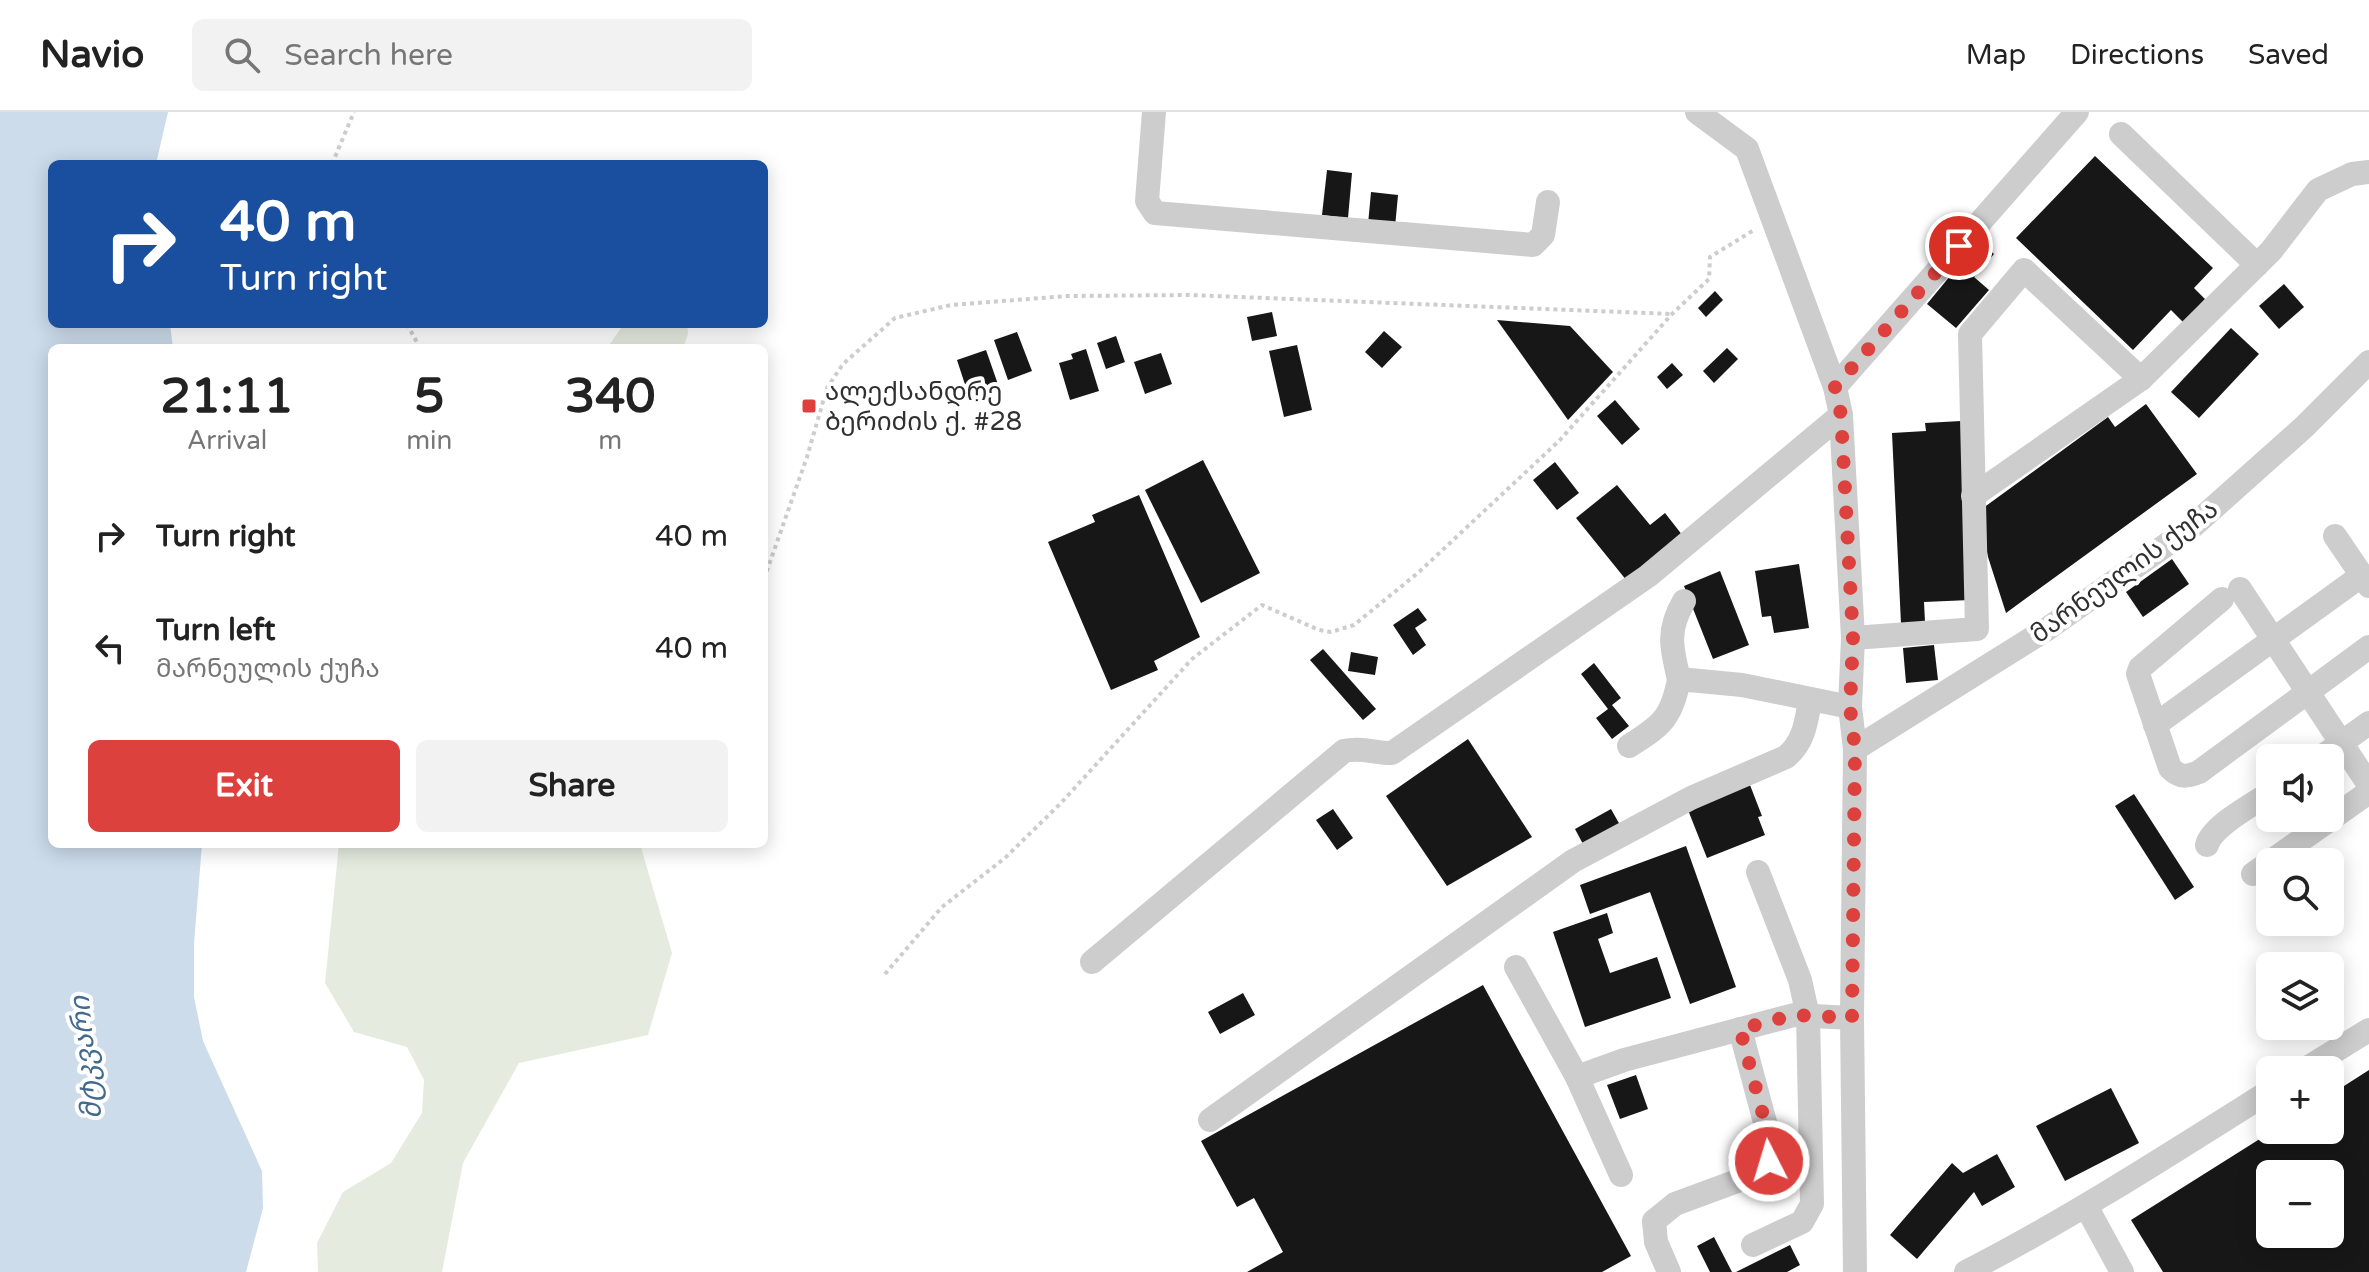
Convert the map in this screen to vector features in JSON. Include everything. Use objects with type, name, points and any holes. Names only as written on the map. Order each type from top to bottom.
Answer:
[{"type":"street","points":[[1154,112],[1147,201],[1155,213],[1533,245],[1543,235],[1548,202]]},
{"type":"street","points":[[1697,112],[1747,149],[1835,387],[1841,415],[1853,638],[1850,707],[1855,749],[1852,1018],[1855,1272]]},
{"type":"street","points":[[1835,387],[2077,112]]},
{"type":"street","points":[[2121,134],[2257,265]]},
{"type":"street","points":[[1973,496],[2141,379],[2271,251],[2318,190],[2352,174],[2369,172]]},
{"type":"street","points":[[1853,638],[1977,629],[1970,334],[2024,270],[2141,379]]},
{"type":"street","name":"მარნეულის ქუჩა","points":[[1855,749],[2047,629],[2193,526],[2304,427],[2369,362]]},
{"type":"street","points":[[1092,962],[1344,751],[1356,748],[1392,753],[1648,576],[1841,415]]},
{"type":"street","points":[[2155,725],[2275,639],[2365,581],[2335,536]]},
{"type":"street","points":[[2369,647],[2307,692],[2199,772],[2188,777],[2177,775],[2170,768],[2138,681],[2140,668],[2231,594],[2275,639],[2307,692],[2369,785]]},
{"type":"street","points":[[1629,746],[1658,728],[1675,700],[1679,679],[1671,638],[1675,617],[1684,601]]},
{"type":"street","points":[[1679,679],[1742,685],[1850,707]]},
{"type":"street","points":[[1210,1120],[1573,861],[1691,798],[1786,757],[1795,749],[1806,729],[1810,701]]},
{"type":"street","points":[[2342,743],[2369,723]]},
{"type":"street","points":[[2253,874],[2369,792]]},
{"type":"street","points":[[2207,845],[2209,836],[2217,829],[2256,803]]},
{"type":"street","points":[[1753,1245],[1802,1222],[1812,1204],[1808,1016],[1800,980],[1758,872]]},
{"type":"street","points":[[1516,967],[1577,1077],[1621,1175]]},
{"type":"street","points":[[1577,1077],[1624,1060],[1794,1015],[1852,1018]]},
{"type":"street","points":[[1669,1272],[1656,1242],[1654,1221],[1675,1204],[1740,1180],[1769,1161],[1770,1141],[1740,1029]]},
{"type":"street","points":[[2327,1056],[2369,1030]]},
{"type":"street","points":[[1966,1272],[2086,1206],[2256,1100]]},
{"type":"street","points":[[2086,1206],[2122,1272]]},
{"type":"path","points":[[334,160],[354,112]]},
{"type":"path","points":[[885,974],[942,907],[1005,858],[1061,803],[1192,659],[1262,605],[1319,630],[1331,632],[1354,625],[1419,572],[1559,441],[1672,314],[1709,279],[1710,257],[1775,218]]},
{"type":"path","points":[[768,568],[807,457],[827,388],[843,364],[895,318],[951,305],[1067,296],[1189,295],[1672,314]]},
{"type":"shaded area","points":[[621,328],[687,328],[684,344],[610,344]]},
{"type":"shaded area","points":[[339,848],[641,848],[672,953],[648,1035],[519,1063],[463,1163],[442,1272],[318,1272],[317,1243],[343,1192],[391,1163],[422,1113],[424,1080],[407,1047],[354,1032],[325,983]]},
{"type":"water","name":"მტკვარი","points":[[0,112],[168,112],[157,160],[48,160],[48,328],[170,328],[172,344],[48,344],[48,848],[202,848],[194,944],[194,997],[203,1041],[262,1171],[263,1208],[246,1272],[0,1272]]},
{"type":"building","points":[[2095,156],[2213,268],[2194,288],[2205,299],[2183,322],[2171,310],[2133,350],[2016,238]]},
{"type":"building","points":[[1327,170],[1352,173],[1348,218],[1322,215]]},
{"type":"building","points":[[1371,192],[1398,195],[1395,227],[1368,224]]},
{"type":"building","points":[[1979,241],[1994,254],[1974,277],[1989,290],[1956,328],[1927,304]]},
{"type":"building","points":[[2284,284],[2304,307],[2279,329],[2259,306]]},
{"type":"building","points":[[1715,291],[1723,300],[1706,317],[1698,308]]},
{"type":"building","points":[[1272,312],[1277,336],[1252,341],[1247,317]]},
{"type":"building","points":[[1497,320],[1570,326],[1613,372],[1568,420]]},
{"type":"building","points":[[2231,328],[2259,354],[2199,418],[2171,392]]},
{"type":"building","points":[[1384,331],[1402,347],[1382,368],[1365,352]]},
{"type":"building","points":[[1017,332],[1032,371],[1008,380],[994,340]]},
{"type":"building","points":[[1116,336],[1125,362],[1106,369],[1097,343]]},
{"type":"building","points":[[1297,345],[1312,410],[1284,417],[1269,351]]},
{"type":"building","points":[[1727,348],[1738,359],[1714,383],[1703,371]]},
{"type":"building","points":[[1086,349],[1099,391],[1070,400],[1059,363],[1073,359],[1071,354]]},
{"type":"building","points":[[986,350],[1001,393],[971,403],[957,360]]},
{"type":"building","points":[[1161,353],[1172,384],[1145,394],[1134,362]]},
{"type":"building","points":[[1672,363],[1683,375],[1667,389],[1657,377]]},
{"type":"building","points":[[1615,400],[1640,429],[1622,445],[1597,416]]},
{"type":"building","points":[[2146,404],[2197,474],[2006,613],[1988,557],[1979,511],[2108,417],[2115,427]]},
{"type":"building","points":[[1961,421],[1970,600],[1924,602],[1925,622],[1901,624],[1892,433],[1926,431],[1925,423]]},
{"type":"building","points":[[1203,460],[1260,573],[1201,603],[1145,490]]},
{"type":"building","points":[[1555,462],[1579,493],[1557,510],[1533,480]]},
{"type":"building","points":[[1617,485],[1650,525],[1665,513],[1683,536],[1627,581],[1576,518]]},
{"type":"building","points":[[1139,495],[1200,637],[1154,661],[1158,670],[1111,690],[1048,542],[1095,522],[1092,515]]},
{"type":"building","points":[[2172,559],[2189,584],[2143,617],[2126,592]]},
{"type":"building","points":[[1799,564],[1809,628],[1774,633],[1771,616],[1762,617],[1755,571]]},
{"type":"building","points":[[1720,571],[1749,645],[1713,659],[1684,586]]},
{"type":"building","points":[[1418,608],[1427,620],[1415,628],[1426,645],[1413,655],[1393,625]]},
{"type":"building","points":[[1934,645],[1938,680],[1906,683],[1903,648]]},
{"type":"building","points":[[1323,649],[1376,709],[1363,720],[1310,660]]},
{"type":"building","points":[[1351,652],[1378,657],[1375,675],[1348,671]]},
{"type":"building","points":[[1594,663],[1621,698],[1612,705],[1629,726],[1612,739],[1596,718],[1608,709],[1581,674]]},
{"type":"building","points":[[1468,739],[1532,837],[1447,886],[1386,796]]},
{"type":"building","points":[[1750,785],[1762,816],[1758,817],[1765,835],[1707,858],[1688,810]]},
{"type":"building","points":[[2134,794],[2194,887],[2175,900],[2115,806]]},
{"type":"building","points":[[1333,809],[1353,838],[1337,850],[1316,820]]},
{"type":"building","points":[[1611,809],[1620,825],[1584,846],[1575,829]]},
{"type":"building","points":[[1686,846],[1736,987],[1690,1004],[1650,892],[1590,914],[1580,885]]},
{"type":"building","points":[[1607,913],[1613,933],[1598,939],[1610,973],[1657,957],[1671,998],[1585,1027],[1553,932]]},
{"type":"building","points":[[1483,985],[1631,1256],[1602,1272],[1247,1272],[1283,1252],[1254,1198],[1237,1207],[1201,1141]]},
{"type":"building","points":[[1243,993],[1255,1015],[1220,1034],[1208,1012]]},
{"type":"building","points":[[2369,1070],[2369,1272],[2163,1272],[2131,1220],[2256,1141],[2256,1144],[2344,1144],[2344,1086]]},
{"type":"building","points":[[1636,1075],[1648,1109],[1620,1119],[1607,1085]]},
{"type":"building","points":[[2111,1088],[2139,1143],[2065,1181],[2036,1126]]},
{"type":"building","points":[[1997,1154],[2015,1187],[1982,1206],[1974,1192],[1917,1259],[1890,1235],[1952,1163],[1963,1173]]},
{"type":"building","points":[[1714,1237],[1732,1272],[1710,1272],[1697,1246]]},
{"type":"building","points":[[1790,1245],[1800,1265],[1787,1272],[1736,1272]]},
{"type":"place","name":"ალექსანდრე ბერიძის ქ. #28","points":[[809,406]]},
{"type":"route","points":[[1769,1161],[1770,1141],[1740,1029],[1794,1015],[1852,1018],[1855,749],[1850,707],[1853,638],[1841,415],[1835,387],[1959,246]]}]
